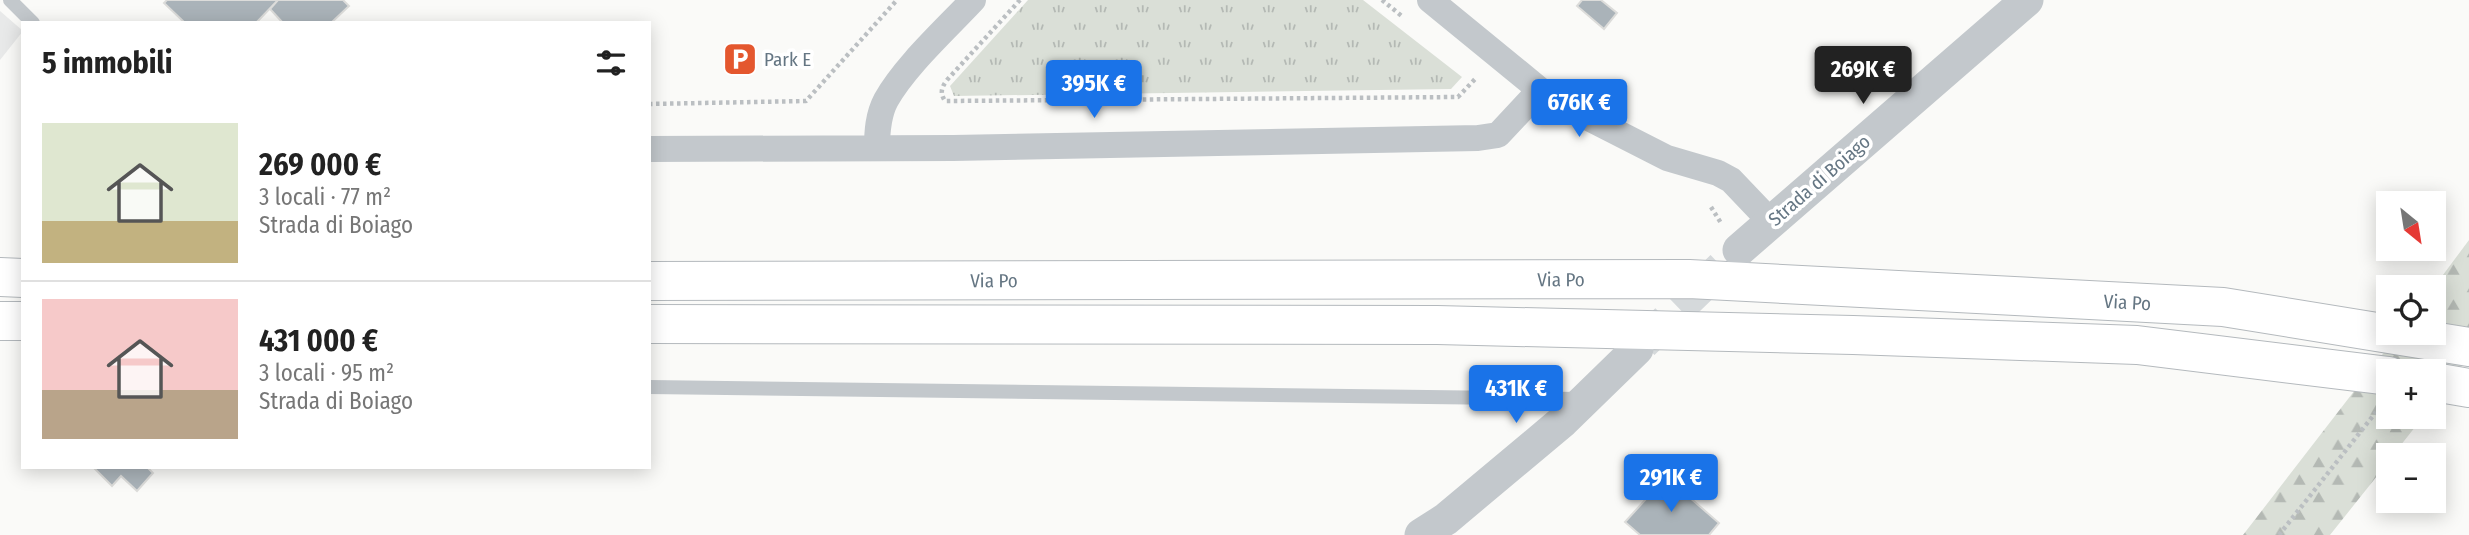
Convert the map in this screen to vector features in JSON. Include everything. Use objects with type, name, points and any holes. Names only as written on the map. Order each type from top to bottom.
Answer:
[{"type":"highway","points":[[0,277],[21,278]]},
{"type":"highway","name":"Via Po","points":[[651,281],[1689,279],[2223,307],[2469,347]]},
{"type":"highway","points":[[0,321],[21,321]]},
{"type":"highway","points":[[651,324],[1437,325],[2137,345],[2376,390]]},
{"type":"highway","points":[[2446,384],[2469,388]]},
{"type":"street","points":[[877,148],[881,114],[886,100],[921,55],[973,0]]},
{"type":"street","points":[[1430,0],[1540,90],[1667,158],[1731,180],[1771,222]]},
{"type":"street","name":"Strada di Boiago","points":[[1740,250],[2027,0]]},
{"type":"street","points":[[651,149],[1478,138],[1498,135],[1540,90]]},
{"type":"street","points":[[1421,535],[1446,519],[1563,421],[1637,349]]},
{"type":"lane","points":[[10,0],[31,21]]},
{"type":"lane","points":[[651,387],[1585,399]]},
{"type":"path","points":[[651,104],[806,101],[897,0]]},
{"type":"path","points":[[1020,0],[947,80],[941,95],[945,102],[1458,97],[1477,77]]},
{"type":"path","points":[[2279,535],[2376,403]]},
{"type":"shaded area","points":[[0,11],[21,29],[21,34],[0,60]]},
{"type":"green space","points":[[1028,0],[1363,0],[1462,77],[1451,89],[954,96],[950,86]]},
{"type":"green space","points":[[2469,240],[2469,357],[2446,387],[2446,359],[2379,359],[2390,345],[2446,345],[2446,275],[2443,275]]},
{"type":"green space","points":[[2376,363],[2376,429],[2414,429],[2402,443],[2376,443],[2376,477],[2330,535],[2243,535]]},
{"type":"building","points":[[167,0],[278,0],[258,21],[183,21],[164,3]]},
{"type":"building","points":[[278,0],[343,0],[349,6],[333,21],[281,21],[270,9]]},
{"type":"building","points":[[1582,0],[1601,0],[1617,13],[1604,29],[1577,6]]},
{"type":"building","points":[[95,469],[149,469],[153,473],[137,491],[121,476],[112,486]]},
{"type":"building","points":[[1666,477],[1719,523],[1709,535],[1640,535],[1625,522]]},
{"type":"tunnel","points":[[1643,343],[1722,267]]},
{"type":"place","name":"Park E","points":[[740,59]]}]
